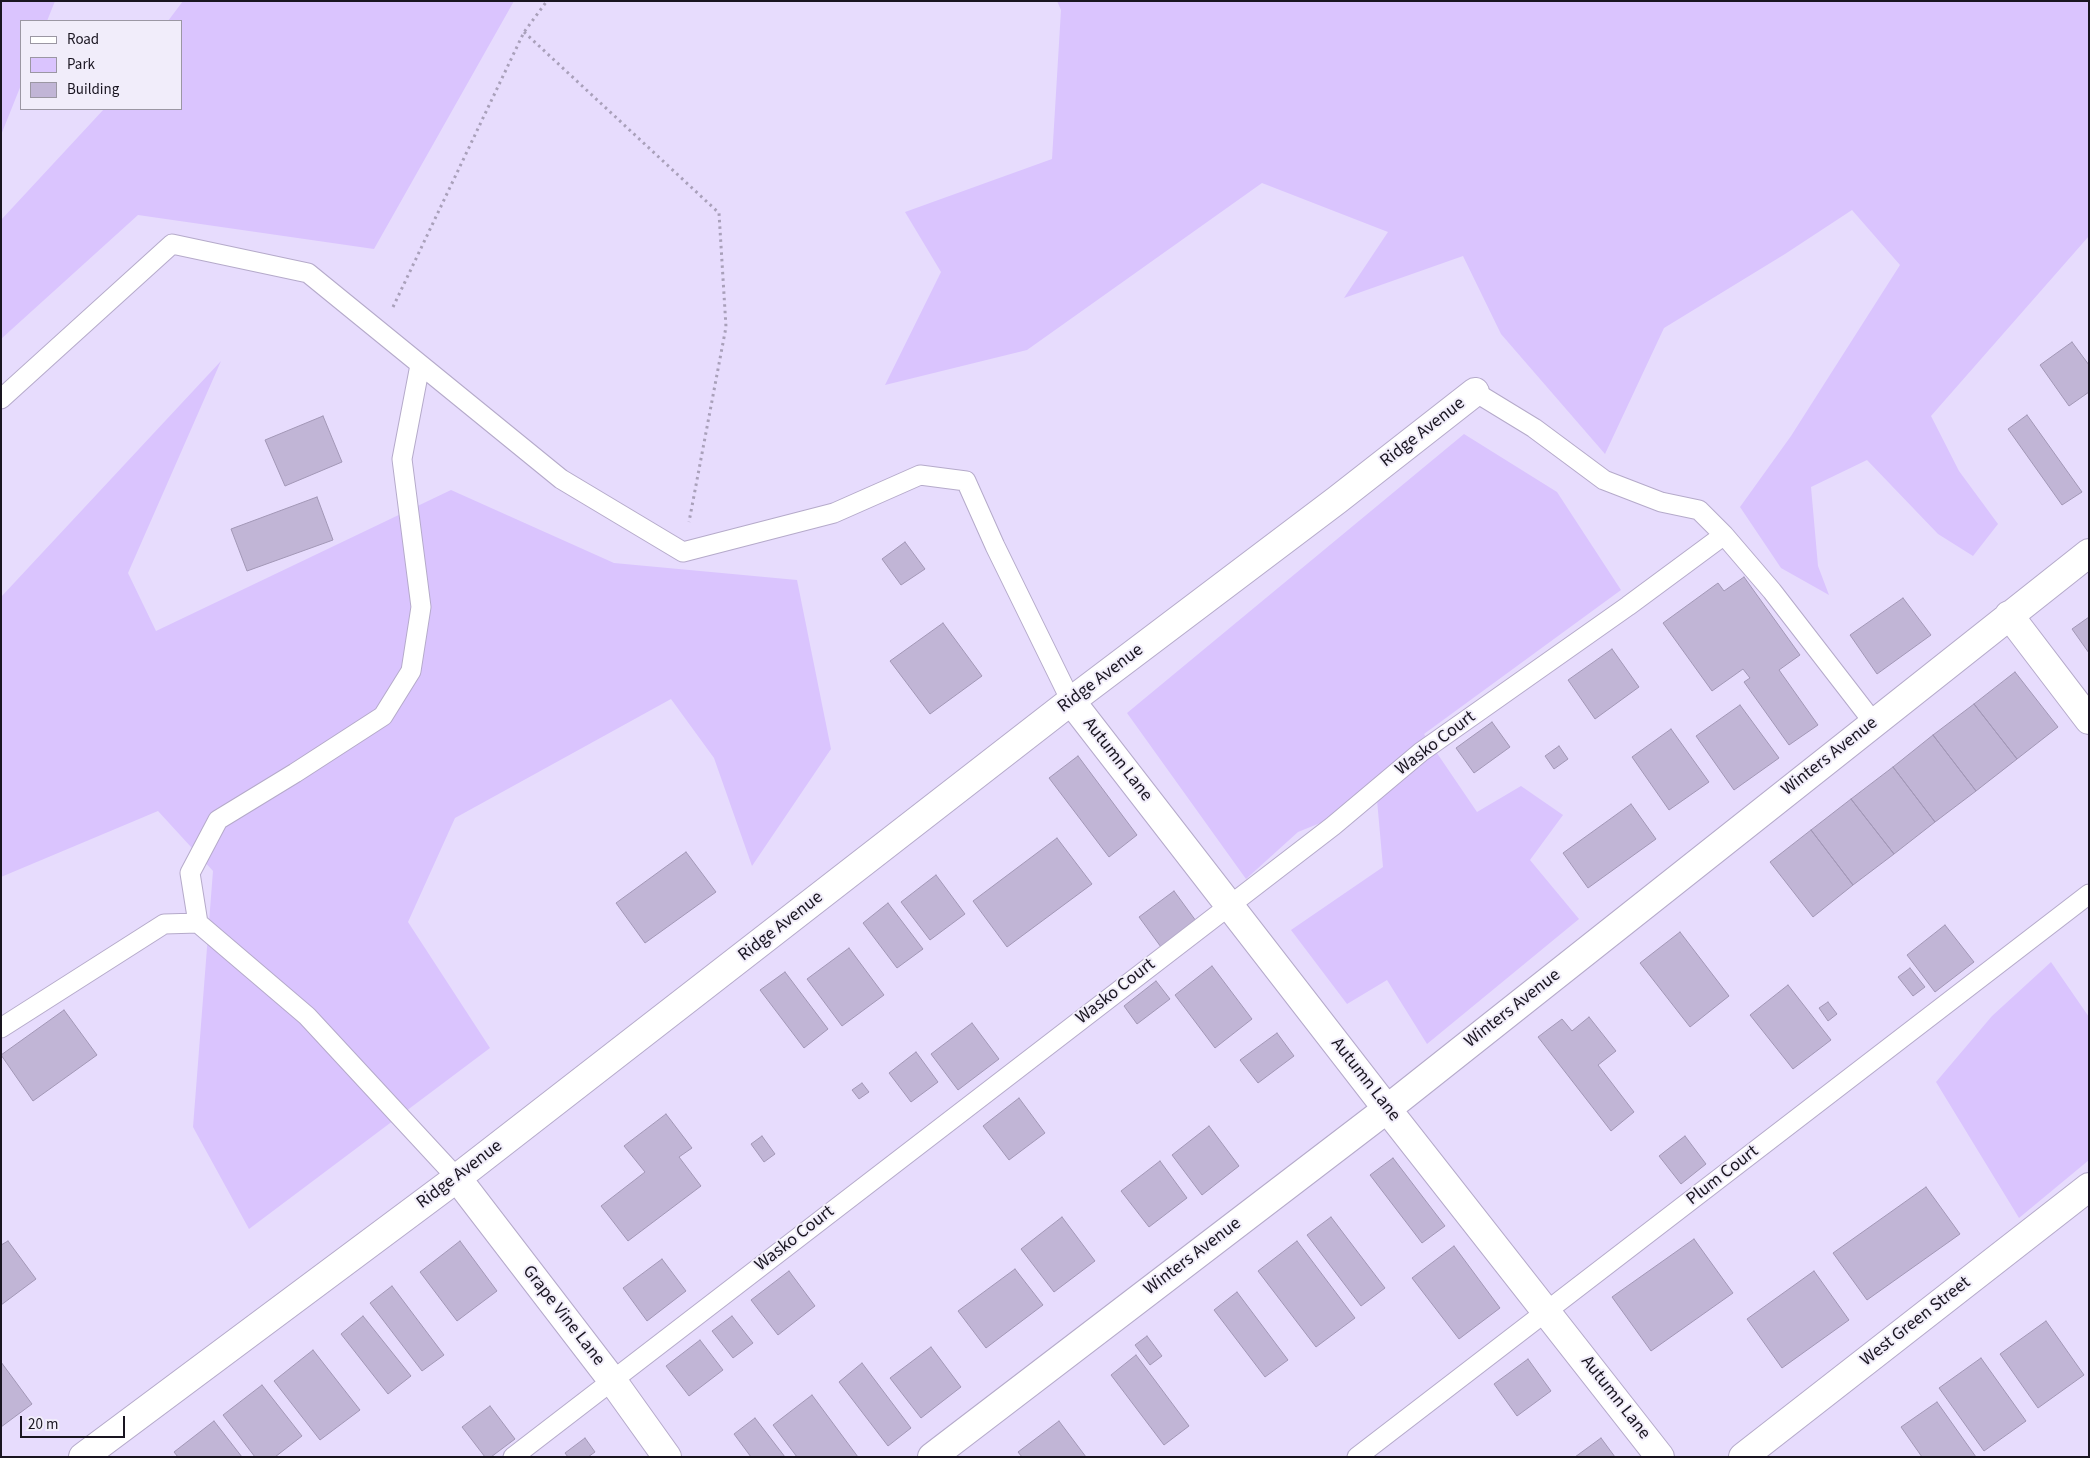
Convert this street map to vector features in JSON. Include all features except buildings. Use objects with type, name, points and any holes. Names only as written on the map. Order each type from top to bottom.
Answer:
[{"type":"street","name":"Ridge Avenue","points":[[82,1457],[457,1178],[1071,701],[1306,524],[1475,392]]},
{"type":"street","name":"Winters Avenue","points":[[932,1457],[1387,1109],[2089,553]]},
{"type":"street","points":[[2009,615],[2089,720]]},
{"type":"street","name":"Autumn Lane","points":[[1071,701],[1660,1457]]},
{"type":"street","name":"Grape Vine Lane","points":[[457,1178],[612,1380],[666,1457]]},
{"type":"street","name":"West Green Street","points":[[1743,1457],[2089,1187]]},
{"type":"lane","points":[[1,399],[172,244],[308,273],[561,480],[683,552],[834,513],[920,475],[966,481],[994,546],[1071,701]]},
{"type":"lane","points":[[420,364],[402,458],[421,607],[410,671],[383,716],[218,820],[190,873],[198,923],[307,1016],[457,1178]]},
{"type":"lane","points":[[1475,392],[1534,428],[1604,480],[1661,502],[1699,510],[1724,535],[1772,591],[1874,723]]},
{"type":"lane","name":"Wasko Court","points":[[513,1457],[1229,904],[1333,826],[1421,752],[1628,606],[1724,535]]},
{"type":"lane","name":"Plum Court","points":[[1357,1457],[2089,894]]},
{"type":"lane","points":[[1,1028],[164,924],[198,923]]},
{"type":"path","points":[[381,333],[524,32],[547,1]]},
{"type":"path","points":[[524,32],[719,213],[726,327],[683,552]]},
{"type":"green space","points":[[1,1],[55,1],[47,20],[20,20],[20,88],[1,135]]},
{"type":"green space","points":[[183,1],[514,1],[374,249],[138,215],[1,339],[1,220],[103,110],[182,110],[182,20],[169,20]]},
{"type":"green space","points":[[1057,1],[2089,1],[2089,236],[1931,416],[1959,471],[1998,524],[1973,556],[1938,534],[1867,460],[1811,487],[1818,566],[1829,595],[1781,568],[1740,507],[1791,436],[1900,265],[1852,210],[1785,254],[1664,328],[1605,454],[1501,334],[1463,256],[1344,298],[1388,232],[1262,183],[1027,350],[885,385],[941,272],[905,212],[1052,159],[1061,10]]},
{"type":"green space","points":[[221,361],[128,573],[156,631],[451,490],[614,563],[797,580],[831,749],[752,866],[714,758],[671,699],[455,818],[408,922],[490,1048],[249,1229],[193,1127],[213,871],[158,811],[1,877],[1,597]]},
{"type":"green space","points":[[1464,434],[1557,492],[1621,590],[1424,734],[1477,812],[1521,786],[1563,815],[1530,860],[1579,919],[1427,1044],[1387,980],[1347,1004],[1291,930],[1383,867],[1377,800],[1298,832],[1246,879],[1127,713]]},
{"type":"green space","points":[[2051,962],[2089,1017],[2089,1160],[2019,1218],[1936,1082],[1992,1016]]}]
